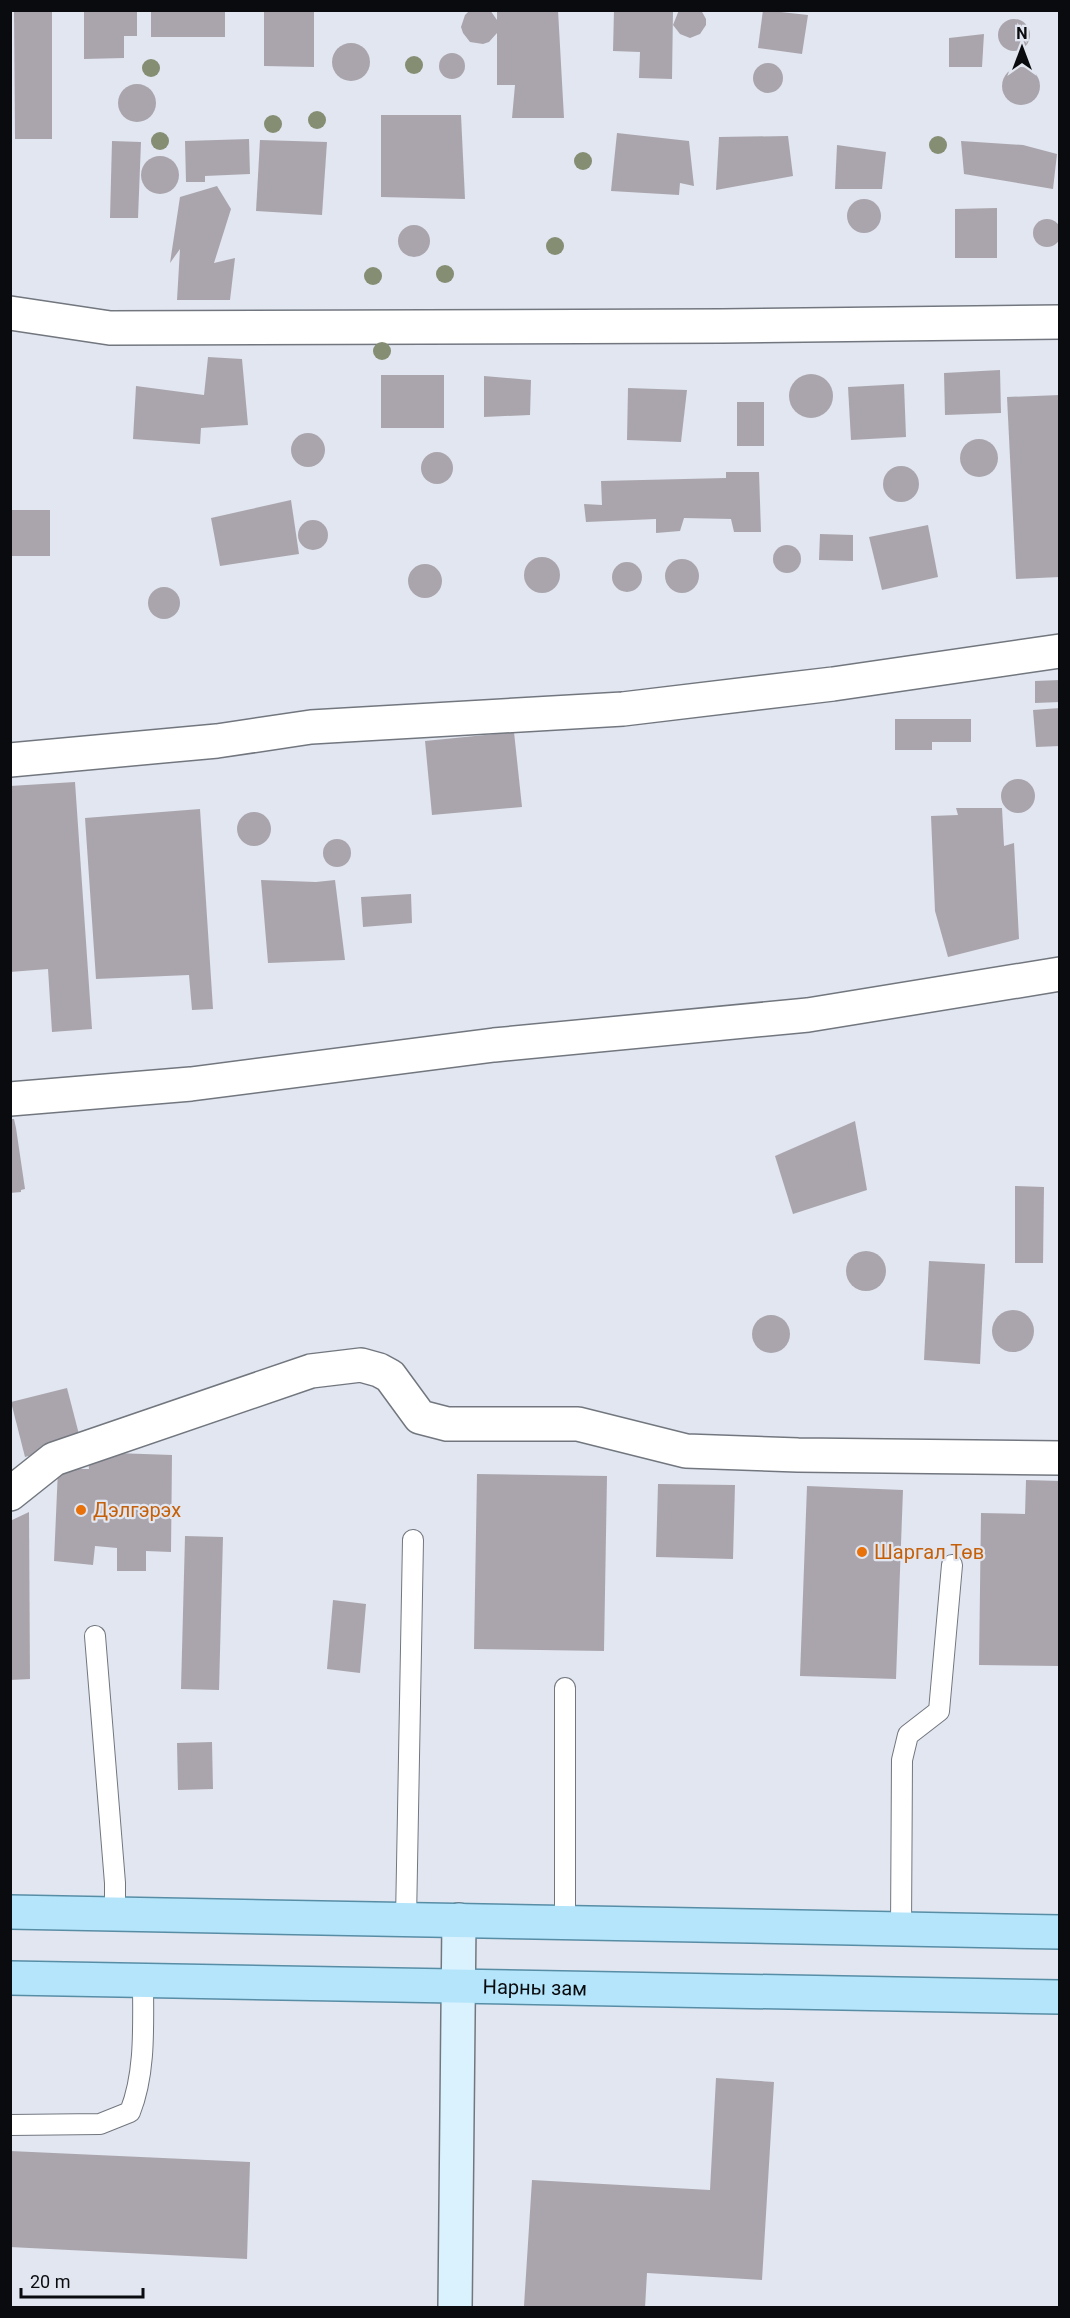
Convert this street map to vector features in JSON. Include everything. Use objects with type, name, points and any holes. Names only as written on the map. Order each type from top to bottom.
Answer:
[{"type":"main road","points":[[10,1912],[1059,1932]]},
{"type":"main road","points":[[455,2307],[459,1920]]},
{"type":"main road","name":"Нарны зам","points":[[10,1978],[458,1984],[502,1988],[1059,1997]]},
{"type":"street","points":[[10,312],[110,328],[722,326],[1059,322]]},
{"type":"street","points":[[10,760],[217,741],[311,727],[623,709],[833,684],[1059,651]]},
{"type":"street","points":[[10,1099],[191,1084],[494,1045],[808,1015],[1059,974]]},
{"type":"street","points":[[10,1494],[54,1459],[311,1371],[361,1365],[390,1376],[400,1393],[420,1417],[447,1424],[578,1424],[686,1450],[798,1455],[1059,1458]]},
{"type":"lane","points":[[406,1920],[413,1540]]},
{"type":"lane","points":[[901,1930],[902,1760],[908,1735],[939,1711],[952,1565]]},
{"type":"lane","points":[[95,1636],[115,1883],[115,1914]]},
{"type":"lane","points":[[565,1688],[565,1923]]},
{"type":"lane","points":[[10,2125],[100,2124],[130,2112],[138,2092],[143,1980]]},
{"type":"building","points":[[14,10],[52,10],[52,139],[15,139]]},
{"type":"building","points":[[151,10],[225,10],[225,37],[151,37]]},
{"type":"building","points":[[470,10],[490,10],[497,20],[497,10],[558,10],[564,118],[512,118],[515,85],[497,85],[497,33],[489,42],[483,44],[470,42],[461,27],[465,15]]},
{"type":"building","points":[[614,10],[673,10],[672,79],[639,78],[640,52],[613,51]]},
{"type":"building","points":[[679,10],[701,10],[706,19],[706,25],[700,34],[690,38],[680,34],[673,25]]},
{"type":"building","points":[[763,10],[808,15],[802,54],[758,48]]},
{"type":"building","points":[[84,11],[137,11],[137,36],[124,36],[124,58],[84,59]]},
{"type":"building","points":[[264,11],[314,12],[314,67],[264,66]]},
{"type":"building","points":[[1014,19],[1025,24],[1030,35],[1025,46],[1014,51],[1003,46],[998,35],[1003,24]]},
{"type":"building","points":[[984,34],[982,67],[949,67],[949,38]]},
{"type":"building","points":[[351,43],[364,49],[370,62],[364,75],[351,81],[338,75],[332,62],[338,49]]},
{"type":"building","points":[[452,53],[461,57],[465,66],[461,75],[452,79],[443,75],[439,66],[443,57]]},
{"type":"building","points":[[768,63],[779,67],[783,78],[779,89],[768,93],[757,89],[753,78],[757,67]]},
{"type":"building","points":[[1021,67],[1035,72],[1040,86],[1035,100],[1021,105],[1007,100],[1002,86],[1007,72]]},
{"type":"building","points":[[137,84],[151,89],[156,103],[151,117],[137,122],[123,117],[118,103],[123,89]]},
{"type":"building","points":[[381,115],[461,115],[465,199],[381,197]]},
{"type":"building","points":[[617,133],[689,141],[694,186],[680,183],[679,195],[611,191]]},
{"type":"building","points":[[788,136],[793,176],[716,190],[719,137]]},
{"type":"building","points":[[249,139],[250,174],[205,176],[205,182],[186,182],[185,141]]},
{"type":"building","points":[[260,140],[327,142],[322,215],[256,211]]},
{"type":"building","points":[[112,141],[141,142],[138,218],[110,218]]},
{"type":"building","points":[[961,141],[1023,145],[1057,154],[1053,189],[964,174]]},
{"type":"building","points":[[837,145],[886,152],[882,189],[835,189]]},
{"type":"building","points":[[160,156],[174,161],[179,175],[174,189],[160,194],[146,189],[141,175],[146,161]]},
{"type":"building","points":[[217,186],[231,209],[214,263],[235,258],[230,300],[177,300],[180,249],[170,263],[180,197]]},
{"type":"building","points":[[864,199],[876,204],[881,216],[876,228],[864,233],[852,228],[847,216],[852,204]]},
{"type":"building","points":[[997,208],[997,258],[955,258],[955,209]]},
{"type":"building","points":[[1047,219],[1057,223],[1061,233],[1057,243],[1047,247],[1037,243],[1033,233],[1037,223]]},
{"type":"building","points":[[414,225],[426,229],[430,241],[426,253],[414,257],[402,253],[398,241],[402,229]]},
{"type":"building","points":[[208,357],[242,359],[248,425],[201,428],[200,444],[133,439],[136,386],[204,395]]},
{"type":"building","points":[[1000,370],[1001,413],[945,415],[944,373]]},
{"type":"building","points":[[811,374],[827,380],[833,396],[827,412],[811,418],[795,412],[789,396],[795,380]]},
{"type":"building","points":[[381,375],[444,375],[444,428],[381,428]]},
{"type":"building","points":[[484,376],[531,380],[530,415],[484,417]]},
{"type":"building","points":[[904,384],[906,437],[851,440],[848,387]]},
{"type":"building","points":[[628,388],[687,390],[681,442],[627,440]]},
{"type":"building","points":[[1060,395],[1060,577],[1016,579],[1007,397]]},
{"type":"building","points":[[737,402],[764,402],[764,446],[737,446]]},
{"type":"building","points":[[308,433],[320,438],[325,450],[320,462],[308,467],[296,462],[291,450],[296,438]]},
{"type":"building","points":[[979,439],[992,445],[998,458],[992,471],[979,477],[966,471],[960,458],[966,445]]},
{"type":"building","points":[[437,452],[448,457],[453,468],[448,479],[437,484],[426,479],[421,468],[426,457]]},
{"type":"building","points":[[901,466],[914,471],[919,484],[914,497],[901,502],[888,497],[883,484],[888,471]]},
{"type":"building","points":[[726,472],[759,472],[761,532],[734,532],[731,519],[684,518],[680,531],[656,533],[656,519],[586,522],[584,504],[602,505],[601,481],[726,478]]},
{"type":"building","points":[[291,500],[299,554],[220,566],[211,518]]},
{"type":"building","points":[[10,510],[50,510],[50,556],[10,556]]},
{"type":"building","points":[[313,520],[323,525],[328,535],[323,545],[313,550],[303,545],[298,535],[303,525]]},
{"type":"building","points":[[928,525],[938,577],[882,590],[869,537]]},
{"type":"building","points":[[820,534],[853,535],[853,561],[819,560]]},
{"type":"building","points":[[787,545],[797,549],[801,559],[797,569],[787,573],[777,569],[773,559],[777,549]]},
{"type":"building","points":[[542,557],[555,562],[560,575],[555,588],[542,593],[529,588],[524,575],[529,562]]},
{"type":"building","points":[[682,559],[694,564],[699,576],[694,588],[682,593],[670,588],[665,576],[670,564]]},
{"type":"building","points":[[627,562],[638,566],[642,577],[638,588],[627,592],[616,588],[612,577],[616,566]]},
{"type":"building","points":[[425,564],[437,569],[442,581],[437,593],[425,598],[413,593],[408,581],[413,569]]},
{"type":"building","points":[[164,587],[175,592],[180,603],[175,614],[164,619],[153,614],[148,603],[153,592]]},
{"type":"building","points":[[1060,680],[1060,702],[1035,703],[1035,681]]},
{"type":"building","points":[[1060,708],[1060,746],[1036,747],[1033,710]]},
{"type":"building","points":[[895,719],[971,719],[971,742],[932,742],[932,750],[895,750]]},
{"type":"building","points":[[514,732],[522,807],[432,815],[425,741]]},
{"type":"building","points":[[1018,779],[1030,784],[1035,796],[1030,808],[1018,813],[1006,808],[1001,796],[1006,784]]},
{"type":"building","points":[[75,782],[92,1029],[52,1032],[48,969],[10,972],[10,786]]},
{"type":"building","points":[[956,808],[1002,808],[1004,846],[1014,843],[1019,939],[948,957],[935,911],[931,816],[958,815]]},
{"type":"building","points":[[200,809],[213,1009],[192,1010],[189,975],[96,979],[85,818]]},
{"type":"building","points":[[254,812],[266,817],[271,829],[266,841],[254,846],[242,841],[237,829],[242,817]]},
{"type":"building","points":[[337,839],[347,843],[351,853],[347,863],[337,867],[327,863],[323,853],[327,843]]},
{"type":"building","points":[[261,880],[316,882],[335,880],[345,960],[268,963]]},
{"type":"building","points":[[411,894],[412,923],[363,927],[361,897]]},
{"type":"building","points":[[10,1119],[14,1119],[16,1128],[25,1189],[21,1192],[10,1193]]},
{"type":"building","points":[[855,1121],[867,1190],[793,1214],[775,1156]]},
{"type":"building","points":[[1015,1186],[1044,1187],[1043,1263],[1015,1263]]},
{"type":"building","points":[[866,1251],[880,1257],[886,1271],[880,1285],[866,1291],[852,1285],[846,1271],[852,1257]]},
{"type":"building","points":[[929,1261],[985,1264],[980,1364],[924,1360]]},
{"type":"building","points":[[1013,1310],[1028,1316],[1034,1331],[1028,1346],[1013,1352],[998,1346],[992,1331],[998,1316]]},
{"type":"building","points":[[771,1315],[778,1316],[784,1321],[789,1327],[789,1341],[784,1347],[778,1352],[771,1353],[764,1352],[758,1347],[753,1341],[752,1334],[753,1327],[758,1321],[764,1316]]},
{"type":"building","points":[[67,1388],[81,1442],[25,1457],[11,1402]]},
{"type":"building","points":[[87,1452],[172,1455],[171,1552],[146,1551],[146,1571],[117,1571],[117,1548],[95,1546],[93,1565],[54,1561],[58,1469],[89,1469]]},
{"type":"building","points":[[477,1474],[607,1476],[604,1651],[474,1649]]},
{"type":"building","points":[[1026,1480],[1060,1481],[1060,1666],[979,1665],[981,1513],[1025,1514]]},
{"type":"building","points":[[658,1484],[735,1485],[733,1559],[656,1557]]},
{"type":"building","points":[[807,1486],[903,1490],[896,1679],[800,1676]]},
{"type":"building","points":[[29,1512],[30,1679],[10,1680],[10,1521]]},
{"type":"building","points":[[185,1536],[223,1537],[219,1690],[181,1689]]},
{"type":"building","points":[[333,1600],[366,1604],[360,1673],[327,1669]]},
{"type":"building","points":[[212,1742],[213,1789],[178,1790],[177,1743]]},
{"type":"building","points":[[716,2078],[774,2082],[762,2280],[647,2273],[645,2308],[524,2306],[532,2180],[710,2190]]},
{"type":"building","points":[[10,2151],[250,2162],[247,2259],[10,2247]]},
{"type":"place","name":"Дэлгэрэх","points":[[81,1510]]},
{"type":"place","name":"Шаргал Төв","points":[[862,1552]]}]
